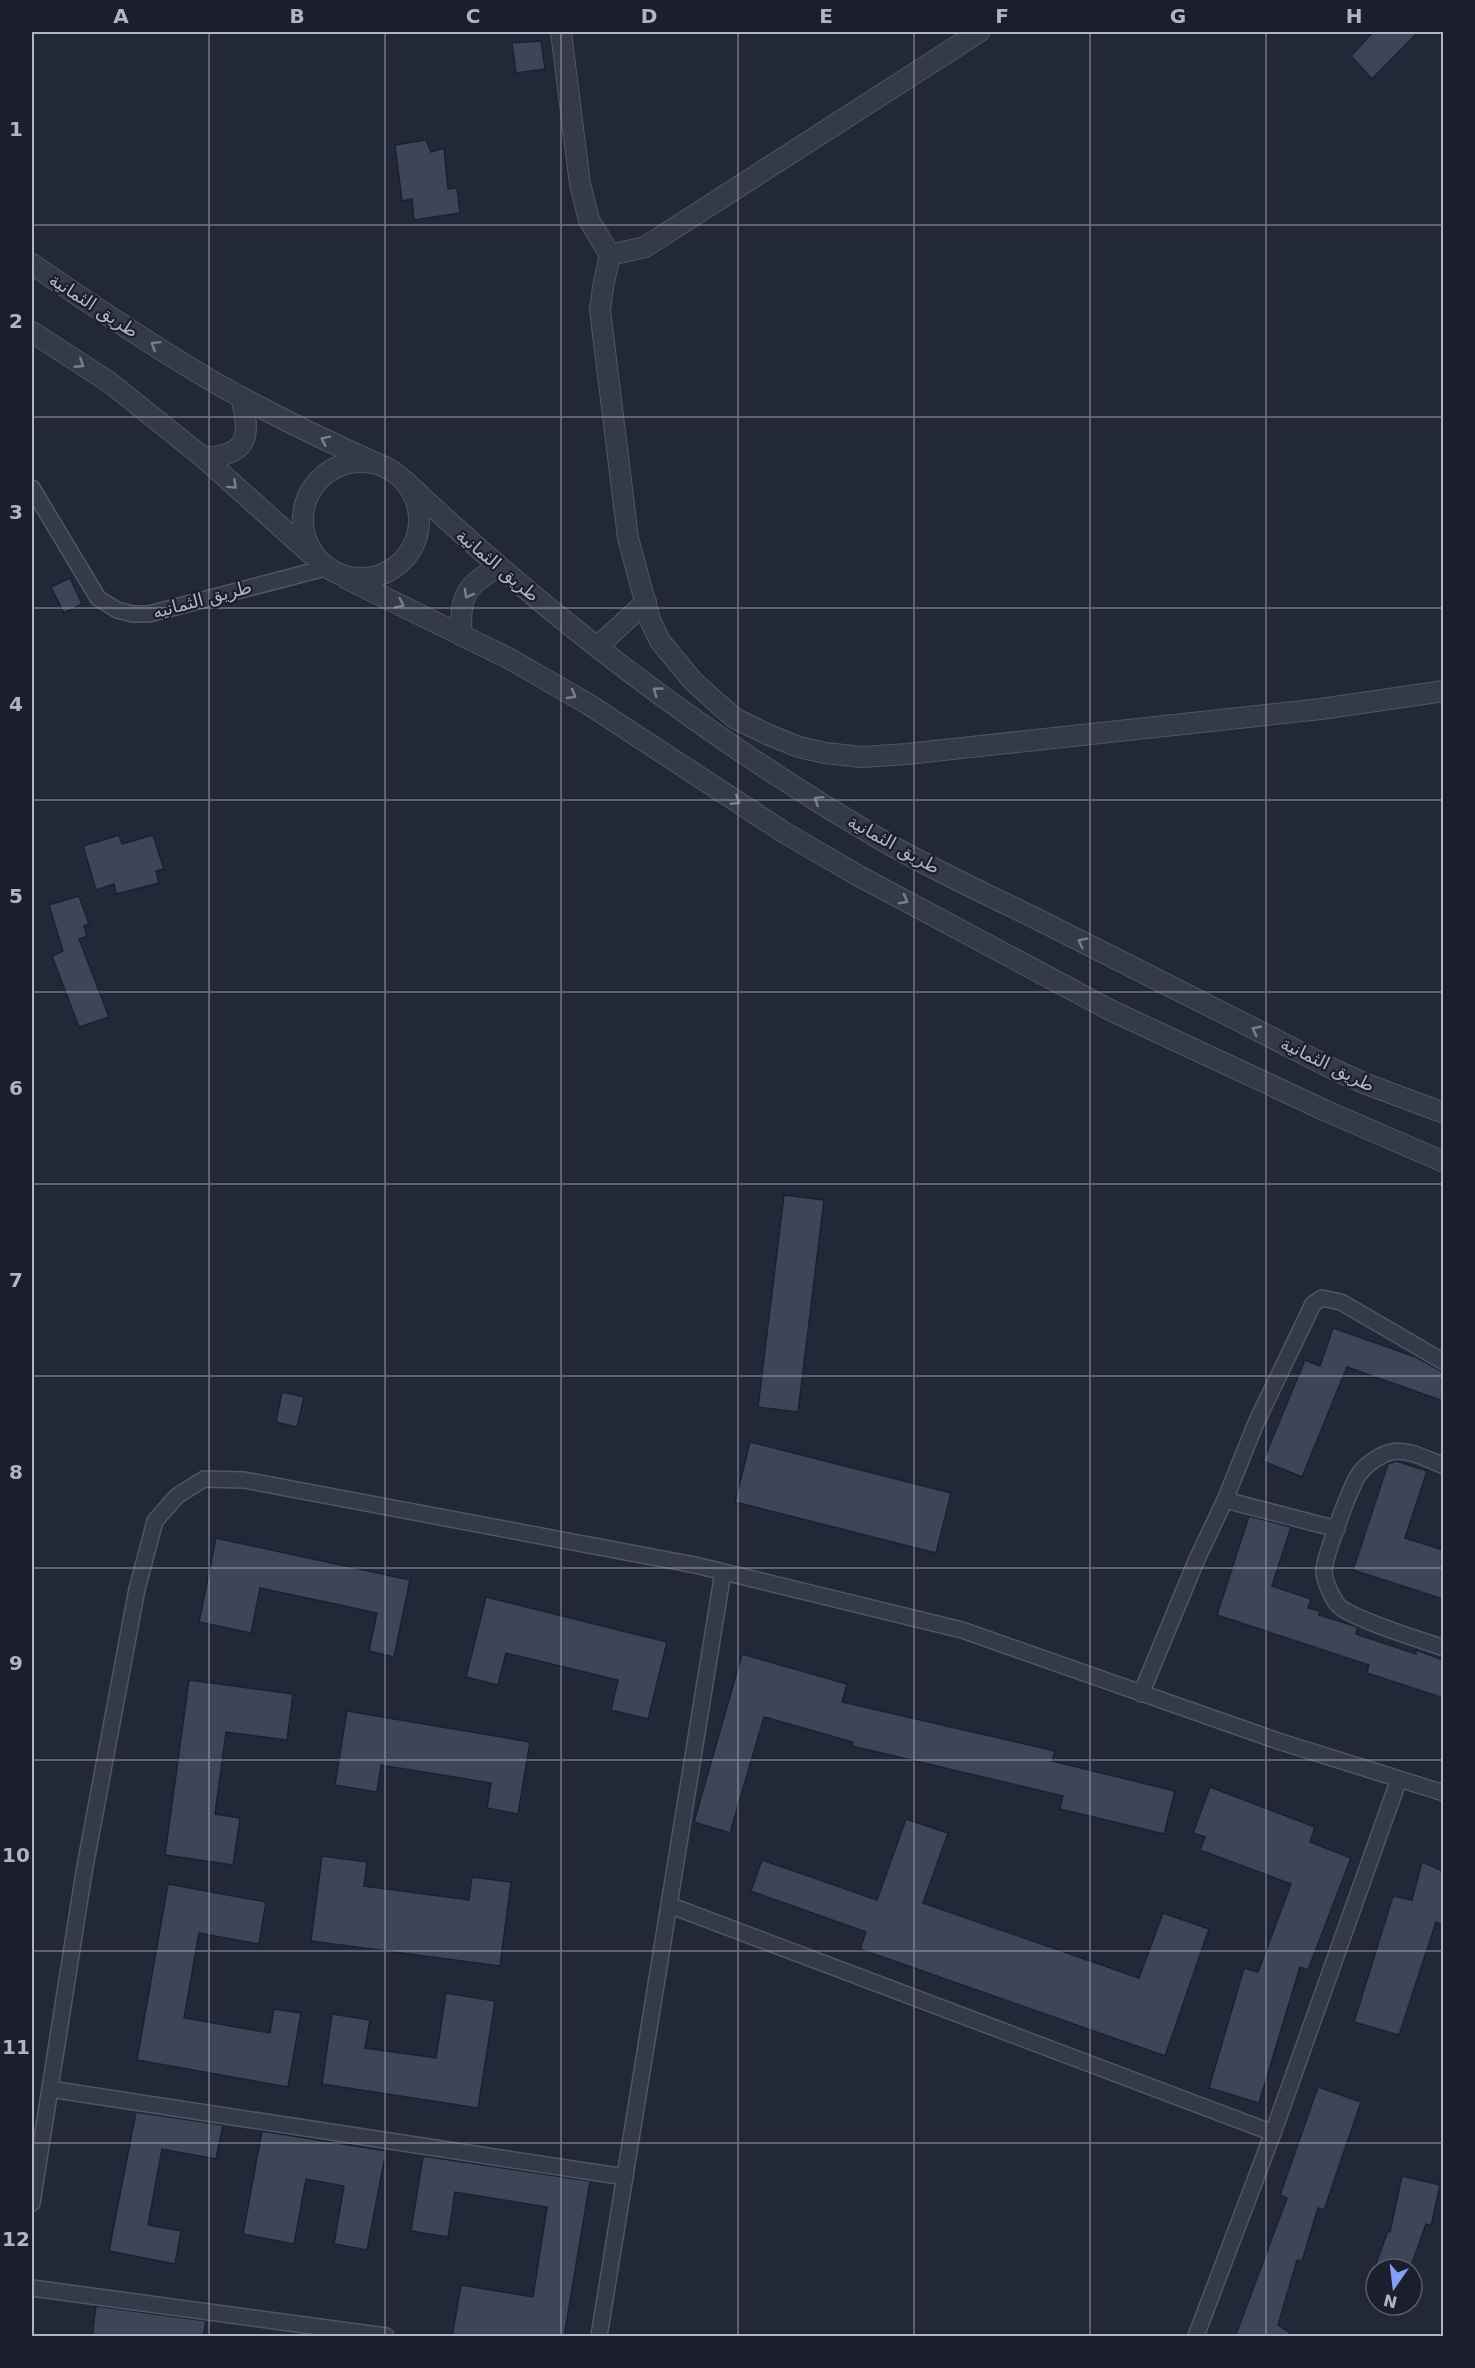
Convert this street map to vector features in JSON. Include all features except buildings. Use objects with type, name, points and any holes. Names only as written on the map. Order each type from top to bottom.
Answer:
[{"type":"street","points":[[561,32],[580,184],[589,220],[610,255],[600,310],[628,538],[650,620],[660,641],[692,680],[736,718],[799,747],[862,757],[1321,709],[1443,691]]},
{"type":"street","points":[[610,255],[645,248],[979,32]]},
{"type":"street","name":"طريق الثمانية","points":[[32,264],[87,302],[279,418],[378,464]]},
{"type":"street","points":[[32,332],[109,382],[204,458],[323,564],[347,579],[510,659],[588,704],[785,833],[859,876],[1110,1010],[1324,1110],[1443,1162]]},
{"type":"street","points":[[204,458],[225,457],[239,448],[246,431],[241,396]]},
{"type":"street","points":[[323,564],[307,544],[303,525],[305,503],[315,484],[332,470],[347,464],[362,462],[378,464],[392,471],[405,481],[419,508],[420,524],[413,549],[396,568],[372,579],[347,579]]},
{"type":"street","name":"طريق الثمانية","points":[[405,481],[467,541],[597,647],[752,759],[880,839],[1365,1084],[1443,1113]]},
{"type":"street","name":"طريق الثمانيه","points":[[32,488],[98,598],[117,610],[133,614],[148,614],[323,564]]},
{"type":"street","points":[[462,636],[460,614],[465,593],[481,576],[499,567]]},
{"type":"street","points":[[597,647],[646,602]]},
{"type":"street","points":[[1141,1694],[1197,1559],[1226,1500],[1256,1423],[1313,1304],[1322,1298],[1341,1302],[1443,1362]]},
{"type":"street","points":[[1443,1466],[1412,1454],[1392,1452],[1372,1461],[1358,1474],[1336,1529],[1324,1571],[1338,1605],[1353,1615],[1443,1648]]},
{"type":"street","points":[[32,2203],[84,1872],[137,1589],[155,1521],[177,1496],[204,1479],[244,1480],[723,1572],[962,1630],[1278,1741],[1443,1793]]},
{"type":"street","points":[[1226,1500],[1336,1529]]},
{"type":"street","points":[[599,2337],[723,1572]]},
{"type":"street","points":[[1196,2337],[1273,2133],[1399,1779]]},
{"type":"street","points":[[669,1905],[1273,2133]]},
{"type":"street","points":[[50,2089],[625,2177]]},
{"type":"street","points":[[32,2288],[386,2337]]}]
